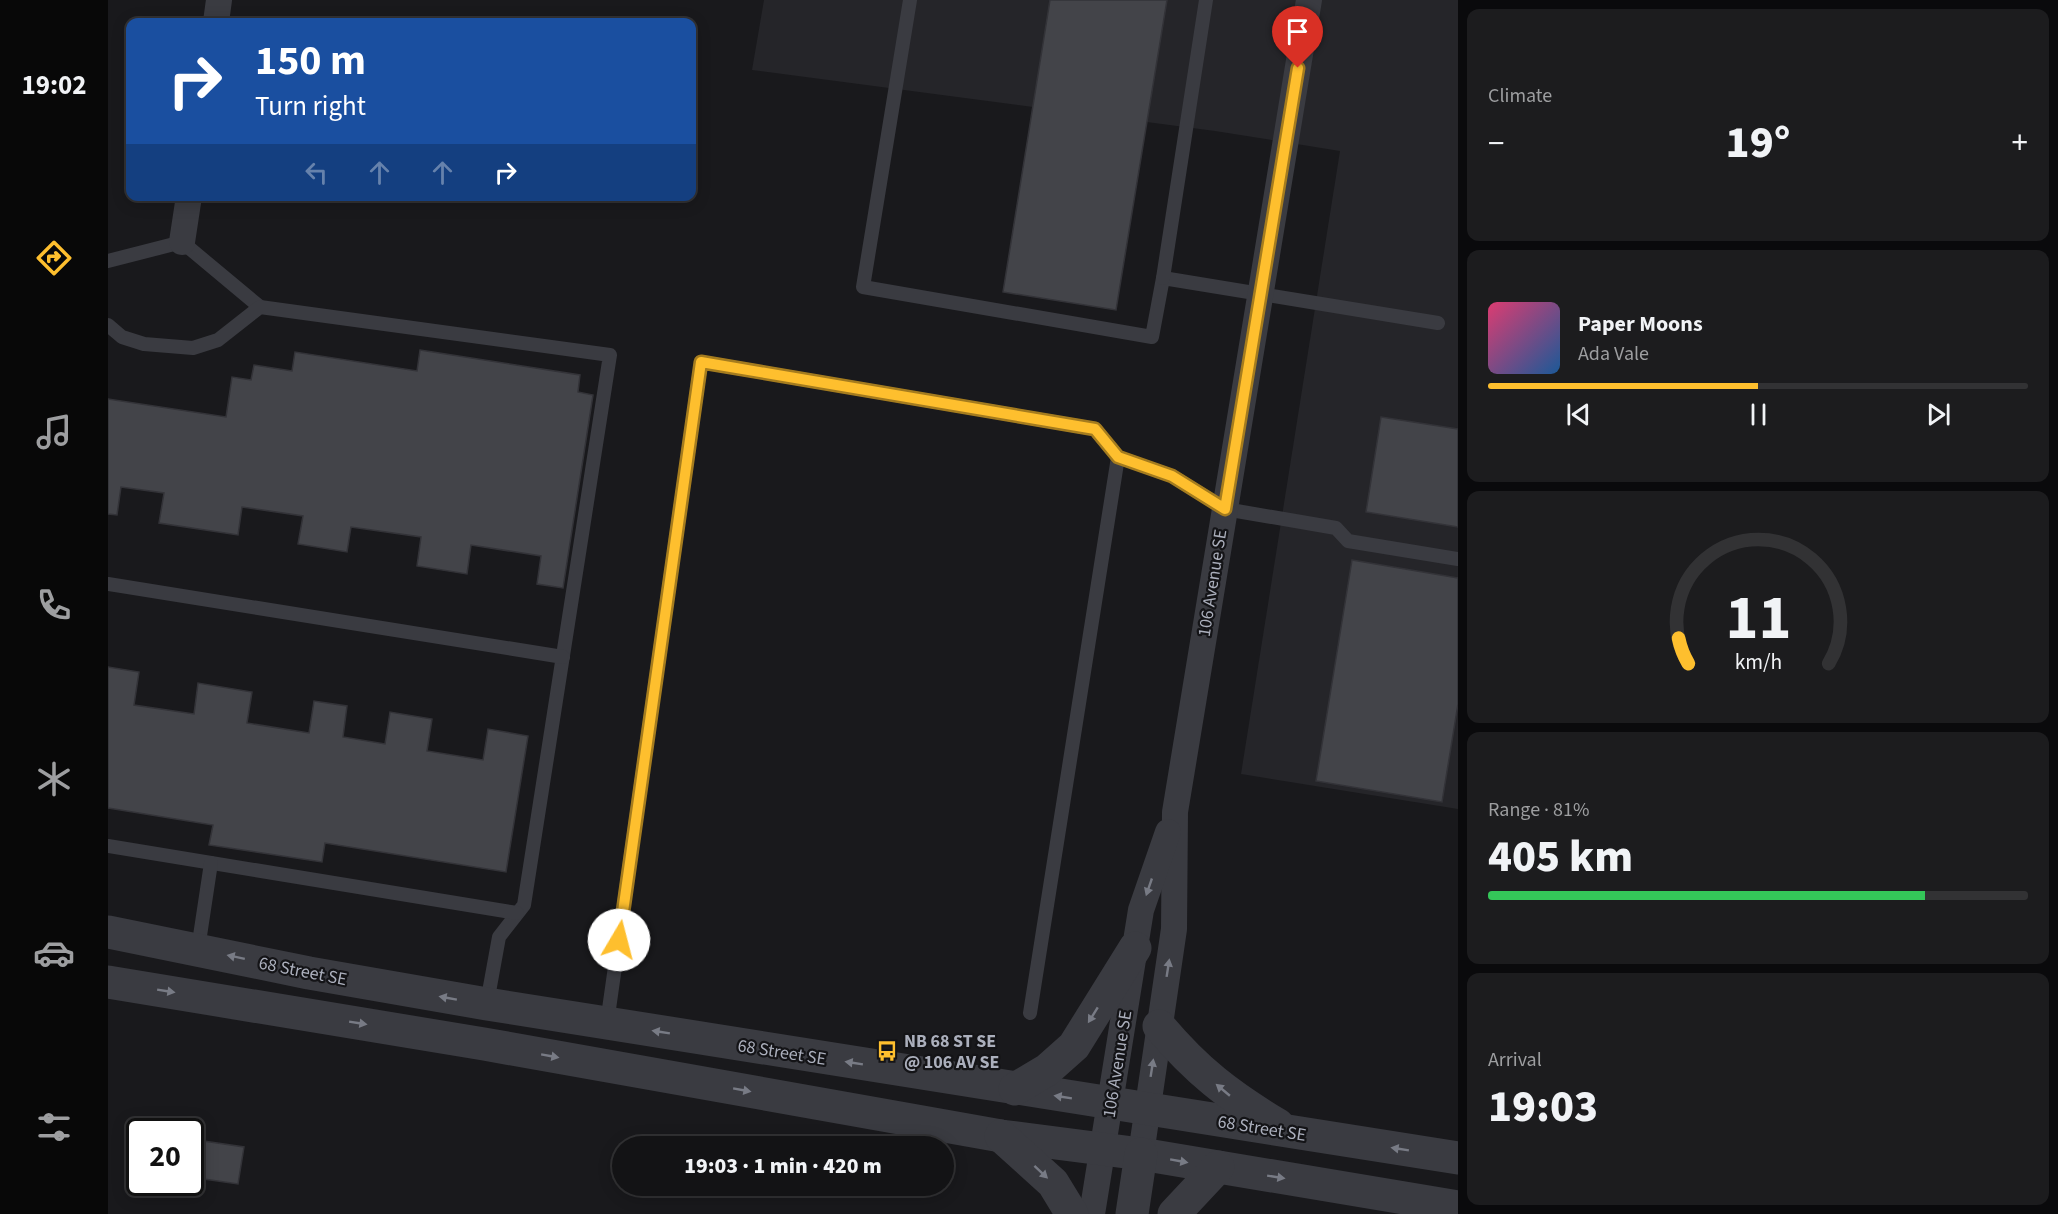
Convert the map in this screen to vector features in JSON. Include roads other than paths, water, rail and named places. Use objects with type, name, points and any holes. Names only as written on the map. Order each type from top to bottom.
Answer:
[{"type":"street","points":[[217,18],[219,0]]},
{"type":"street","name":"106 Avenue SE","points":[[1131,1214],[1174,928],[1175,812],[1309,0]]},
{"type":"street","points":[[182,242],[188,201]]},
{"type":"street","name":"106 Avenue SE","points":[[1092,1214],[1141,910],[1175,812]]},
{"type":"street","name":"68 Street SE","points":[[108,932],[309,973],[487,1004],[1458,1158]]},
{"type":"street","points":[[1016,1089],[1047,1070],[1074,1046],[1135,948]]},
{"type":"street","points":[[108,982],[484,1044],[1001,1136],[1141,1154],[1458,1208]]},
{"type":"street","points":[[1159,1026],[1186,1058],[1230,1096],[1290,1132]]},
{"type":"street","points":[[1001,1136],[1053,1183],[1072,1214]]},
{"type":"street","points":[[1174,1214],[1218,1167]]},
{"type":"lane","points":[[910,0],[863,287],[1152,337],[1206,0]]},
{"type":"lane","points":[[108,261],[182,242],[260,307],[610,355],[524,905],[499,937],[487,1004]]},
{"type":"lane","points":[[1163,278],[1260,292],[1438,323]]},
{"type":"lane","points":[[108,325],[122,337],[144,344],[193,348],[218,340],[260,307]]},
{"type":"lane","points":[[607,1024],[701,362],[1095,429],[1118,457],[1172,476],[1225,509],[1336,528],[1348,541],[1458,559]]},
{"type":"lane","points":[[1030,1013],[1118,457]]},
{"type":"lane","points":[[108,584],[563,657]]},
{"type":"lane","points":[[108,846],[517,913]]},
{"type":"lane","points":[[198,949],[211,863]]},
{"type":"place","name":"NB 68 ST SE @ 106 AV SE","points":[[887,1051]]}]
